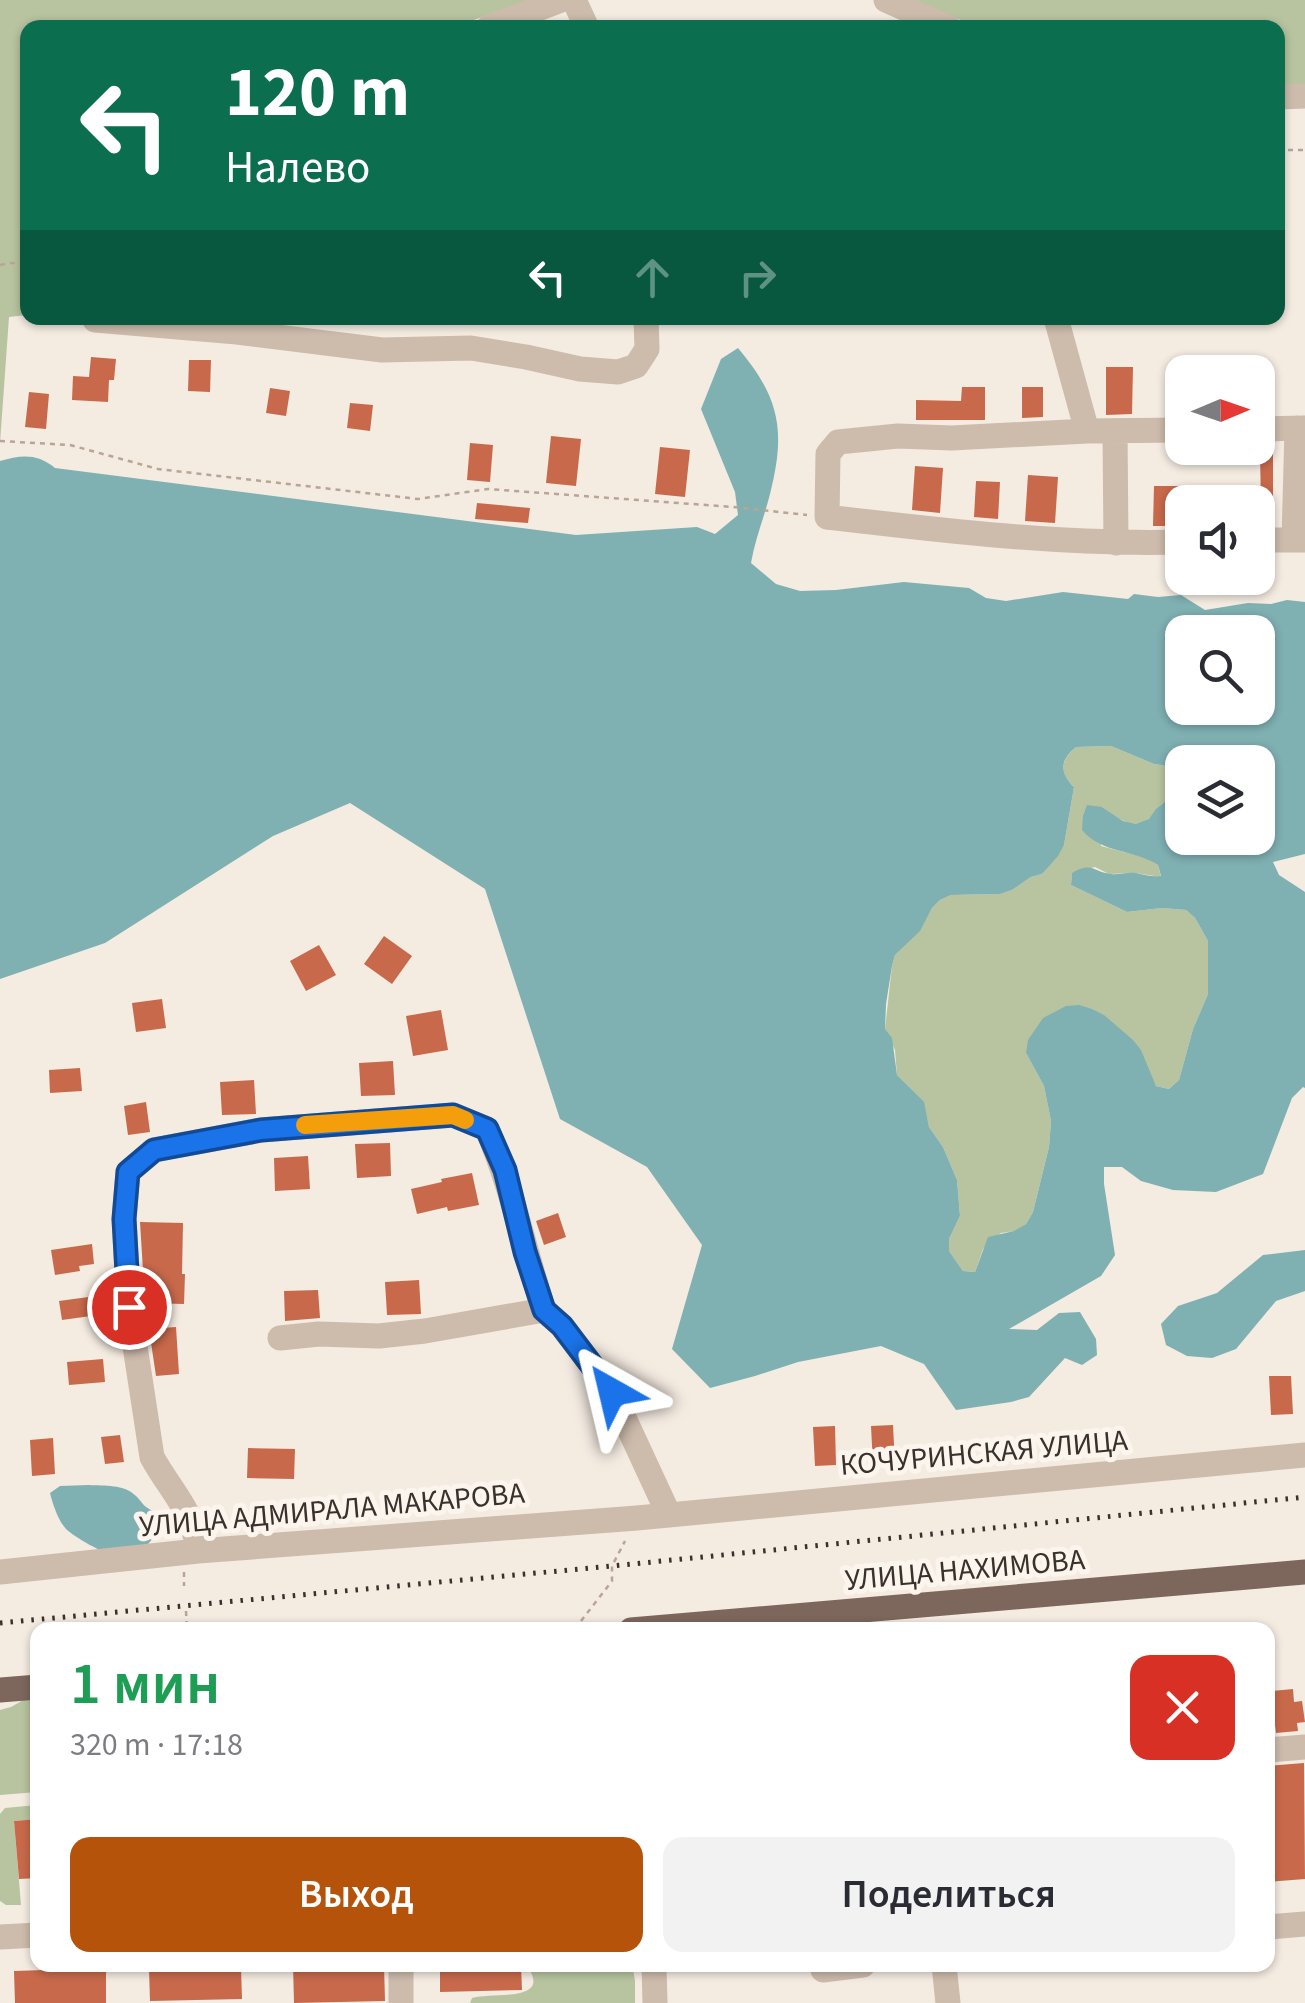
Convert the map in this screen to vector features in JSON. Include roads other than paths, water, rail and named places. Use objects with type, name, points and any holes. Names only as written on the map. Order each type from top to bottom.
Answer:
[{"type":"main road","name":"УЛИЦА НАХИМОВА","points":[[726,1622],[1305,1572]]},
{"type":"main road","points":[[0,1690],[30,1693]]},
{"type":"street","points":[[509,20],[561,0]]},
{"type":"street","points":[[886,0],[931,20]]},
{"type":"street","points":[[154,325],[382,350],[471,348],[580,369],[618,372],[636,366],[648,349],[646,325]]},
{"type":"street","points":[[1058,325],[1088,432]]},
{"type":"street","points":[[1275,428],[1301,428],[1300,540]]},
{"type":"street","points":[[1165,431],[952,438],[898,436],[838,442],[828,454],[827,517],[1006,538],[1165,543]]},
{"type":"street","points":[[1115,432],[1116,544]]},
{"type":"street","points":[[191,1560],[196,1535],[183,1501],[152,1457],[129,1307],[124,1219],[128,1172],[154,1150],[261,1130],[453,1115],[487,1129],[505,1170],[544,1310],[562,1326],[612,1392],[669,1515]]},
{"type":"street","points":[[280,1338],[425,1332],[544,1310]]},
{"type":"street","name":"КОЧУРИНСКАЯ УЛИЦА","points":[[669,1515],[1305,1455]]},
{"type":"street","name":"УЛИЦА АДМИРАЛА МАКАРОВА","points":[[0,1572],[191,1560],[669,1515]]},
{"type":"street","points":[[1275,1749],[1305,1747]]},
{"type":"street","points":[[1275,1927],[1305,1924]]},
{"type":"street","points":[[0,1937],[30,1935]]},
{"type":"street","points":[[401,1972],[401,2003]]},
{"type":"street","points":[[654,1972],[655,2003]]},
{"type":"street","points":[[945,1972],[948,2003]]},
{"type":"water","points":[[738,348],[763,383],[776,416],[775,472],[751,563],[776,584],[800,591],[904,582],[969,588],[986,598],[1006,601],[1063,592],[1128,599],[1134,594],[1181,595],[1205,610],[1248,603],[1305,602],[1305,854],[1273,862],[1279,875],[1305,892],[1305,1088],[1292,1098],[1263,1174],[1216,1192],[1173,1190],[1141,1181],[1122,1167],[1104,1167],[1115,1255],[1101,1276],[1009,1329],[1037,1330],[1059,1313],[1080,1312],[1096,1339],[1097,1355],[1082,1365],[1065,1358],[1029,1397],[956,1410],[924,1364],[881,1346],[798,1362],[710,1388],[672,1349],[702,1245],[647,1167],[560,1119],[485,889],[350,803],[273,836],[105,943],[0,979],[0,461],[29,457],[55,468],[576,535],[697,527],[715,534],[738,515],[735,492],[701,409],[721,359]],"holes":[[[1165,745],[1275,745],[1275,855],[1165,855],[1165,802],[1149,819],[1136,824],[1123,821],[1102,807],[1087,805],[1082,830],[1090,838],[1149,860],[1158,865],[1161,876],[1111,874],[1084,868],[1072,873],[1071,885],[1127,912],[1186,910],[1208,941],[1208,994],[1193,1029],[1179,1080],[1169,1089],[1156,1086],[1141,1050],[1104,1015],[1079,1005],[1066,1006],[1043,1018],[1028,1040],[1026,1053],[1044,1086],[1051,1121],[1049,1147],[1033,1212],[1026,1224],[1014,1231],[988,1237],[975,1272],[963,1271],[949,1251],[949,1239],[960,1216],[957,1180],[943,1147],[929,1127],[924,1102],[897,1075],[892,1038],[885,1029],[895,955],[920,931],[940,900],[951,895],[1000,894],[1012,890],[1042,874],[1058,856],[1064,845],[1074,787],[1063,766],[1076,747],[1111,746],[1165,766]]]},
{"type":"water","points":[[1305,1250],[1305,1291],[1276,1301],[1236,1349],[1212,1358],[1187,1356],[1166,1345],[1161,1324],[1178,1306],[1217,1293],[1263,1255]]},
{"type":"water","points":[[60,1486],[126,1489],[155,1512],[157,1527],[147,1545],[115,1555],[89,1545],[66,1529],[50,1493]]},
{"type":"railway","points":[[0,1623],[1305,1497]]}]
